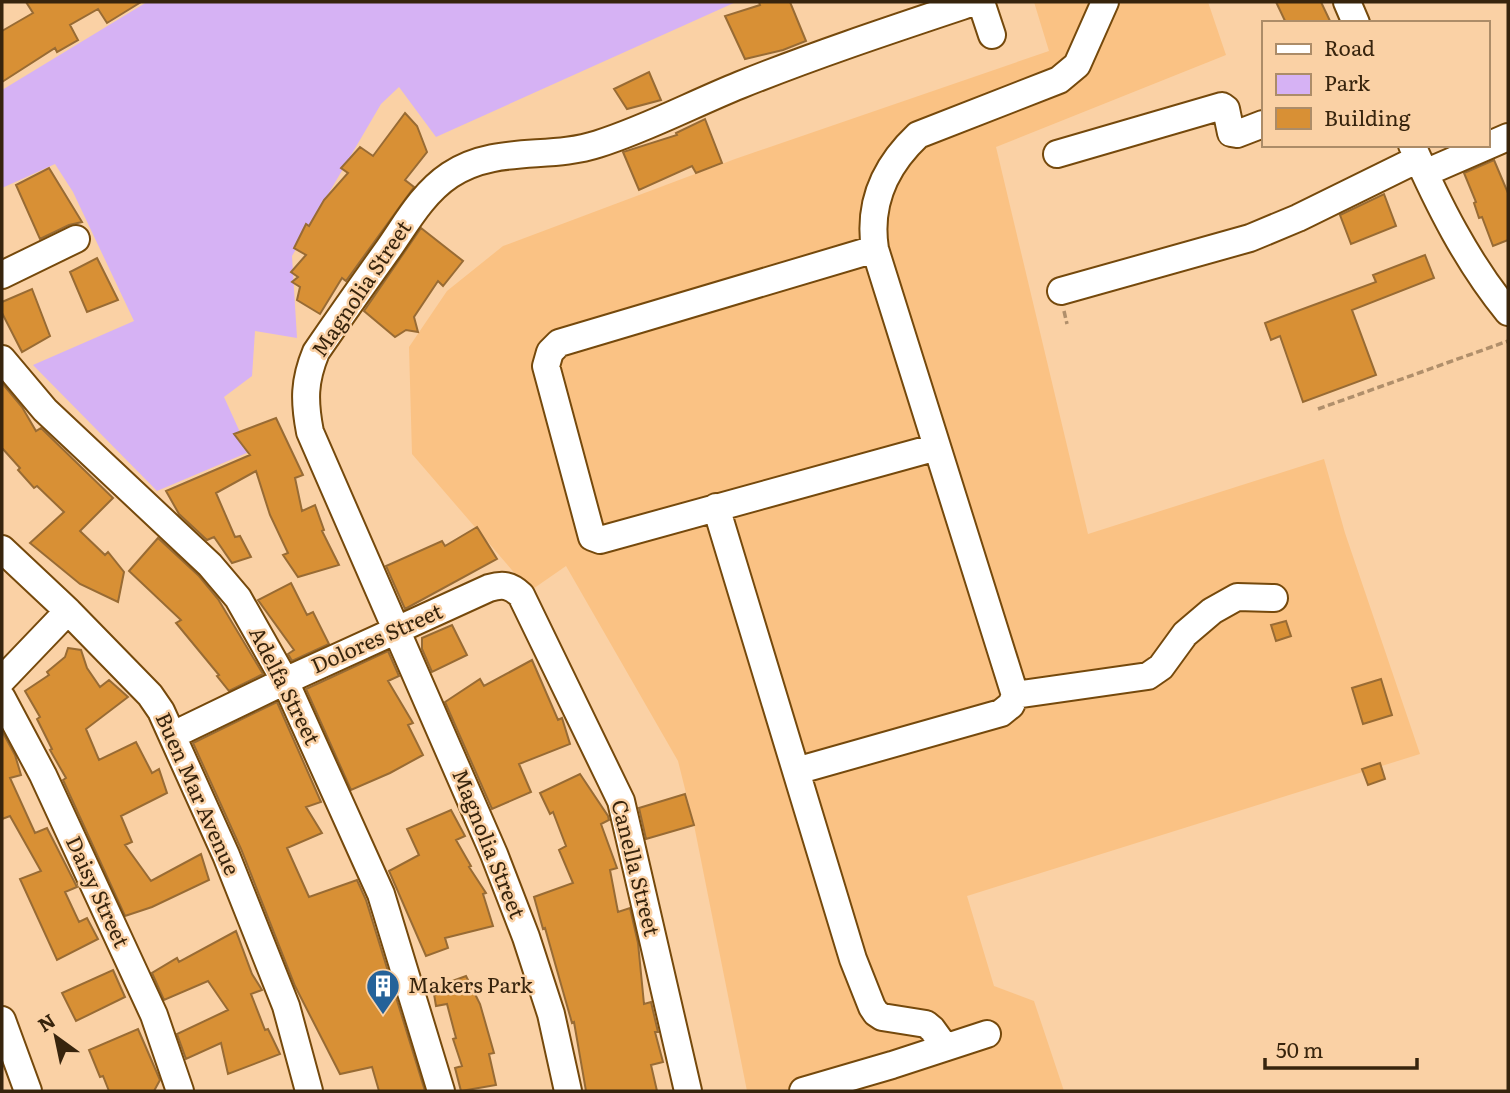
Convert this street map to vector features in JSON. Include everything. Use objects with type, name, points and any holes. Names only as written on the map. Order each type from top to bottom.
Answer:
[{"type":"street","name":"Magnolia Street","points":[[568,1091],[551,1014],[526,937],[494,854],[310,432],[307,415],[307,373],[316,352],[427,194],[449,176],[479,160],[506,155],[572,151],[599,144],[741,85],[974,2]]},
{"type":"street","points":[[981,2],[992,35]]},
{"type":"street","points":[[796,771],[1001,713],[1011,705],[1015,695],[875,249],[872,232],[874,208],[883,179],[902,150],[918,135],[1059,80],[1077,65],[1105,2]]},
{"type":"street","points":[[1346,2],[1355,21]]},
{"type":"street","points":[[1057,154],[1222,106],[1226,109],[1231,133],[1237,134],[1262,124]]},
{"type":"street","points":[[1489,142],[1508,137]]},
{"type":"street","points":[[1061,291],[1250,238],[1298,218],[1418,159],[1467,147]]},
{"type":"street","points":[[1418,159],[1459,243],[1486,285],[1508,312]]},
{"type":"street","points":[[2,275],[76,239]]},
{"type":"street","points":[[875,249],[559,343],[550,352],[546,366],[592,537],[600,540],[937,447]]},
{"type":"street","name":"Adelfa Street","points":[[2,359],[45,411],[211,565],[238,598],[285,681],[381,894],[441,1091]]},
{"type":"street","points":[[716,507],[853,960],[872,1007],[882,1017],[926,1024],[945,1048]]},
{"type":"street","name":"Buen Mar Avenue","points":[[2,549],[68,611],[150,695],[173,736],[226,855],[286,1006],[309,1091]]},
{"type":"street","name":"Dolores Street","points":[[173,736],[285,681],[489,588],[508,585]]},
{"type":"street","name":"Canella Street","points":[[508,585],[521,596],[621,801],[688,1091]]},
{"type":"street","points":[[1015,695],[1147,676],[1161,667],[1185,634],[1212,611],[1237,597],[1274,598]]},
{"type":"street","points":[[2,680],[68,611]]},
{"type":"street","name":"Daisy Street","points":[[2,698],[43,775],[154,1015],[180,1091]]},
{"type":"street","points":[[2,1020],[28,1091]]},
{"type":"street","points":[[803,1091],[987,1034]]},
{"type":"path","points":[[1318,409],[1508,341]]},
{"type":"shaded area","points":[[1034,2],[1208,2],[1226,55],[996,147],[1088,534],[1324,459],[1345,533],[1420,754],[967,896],[994,986],[1034,1001],[1064,1091],[747,1091],[694,825],[678,761],[566,566],[530,591],[412,454],[409,347],[447,291],[503,246],[735,159],[1049,51]]},
{"type":"green space","points":[[147,2],[736,2],[436,137],[399,87],[381,104],[292,256],[297,338],[255,331],[252,376],[224,397],[249,452],[157,491],[33,365],[134,321],[73,192],[55,164],[2,188],[2,90]]},
{"type":"building","points":[[26,2],[141,2],[107,23],[98,9],[70,25],[78,40],[57,52],[55,48],[2,82],[2,31],[33,13]]},
{"type":"building","points":[[759,2],[790,2],[806,41],[783,50],[745,59],[725,16],[760,5]]},
{"type":"building","points":[[1276,2],[1321,2],[1330,21],[1285,21]]},
{"type":"building","points":[[649,72],[661,100],[627,109],[614,89]]},
{"type":"building","points":[[405,113],[417,126],[427,152],[405,180],[414,187],[346,281],[342,278],[320,314],[297,300],[300,287],[292,282],[298,277],[291,272],[306,255],[294,248],[306,224],[309,226],[324,200],[348,173],[341,168],[360,147],[373,156]]},
{"type":"building","points":[[705,119],[722,163],[696,173],[692,166],[639,190],[623,152],[677,135],[676,133]]},
{"type":"building","points":[[1494,160],[1508,193],[1508,240],[1493,246],[1482,217],[1479,218],[1474,203],[1476,202],[1464,173]]},
{"type":"building","points":[[49,168],[82,222],[40,239],[16,185]]},
{"type":"building","points":[[1384,194],[1396,226],[1351,244],[1340,215]]},
{"type":"building","points":[[421,228],[463,261],[443,286],[438,281],[414,317],[418,332],[406,330],[395,337],[364,311]]},
{"type":"building","points":[[1425,255],[1434,278],[1352,310],[1376,375],[1303,402],[1280,336],[1271,340],[1265,323],[1376,282],[1373,275]]},
{"type":"building","points":[[97,258],[118,300],[87,312],[70,272]]},
{"type":"building","points":[[32,289],[50,336],[22,352],[2,313],[2,302]]},
{"type":"building","points":[[2,383],[22,407],[36,431],[41,428],[113,498],[80,531],[105,555],[108,552],[124,572],[118,602],[80,584],[30,543],[64,512],[37,486],[34,488],[2,448]]},
{"type":"building","points":[[276,418],[303,475],[295,478],[302,511],[315,505],[324,530],[322,531],[339,565],[298,577],[283,555],[288,553],[270,515],[256,471],[216,493],[235,537],[240,536],[251,557],[232,563],[214,537],[207,540],[179,514],[166,491],[250,455],[234,434]]},
{"type":"building","points":[[477,527],[497,559],[405,609],[386,566],[442,541],[445,546]]},
{"type":"building","points":[[158,538],[199,576],[218,599],[263,674],[229,691],[176,623],[181,620],[129,571]]},
{"type":"building","points":[[291,583],[307,615],[313,612],[329,644],[292,661],[288,654],[294,650],[258,600]]},
{"type":"building","points":[[1286,621],[1291,636],[1276,641],[1271,625]]},
{"type":"building","points":[[452,625],[467,655],[432,672],[422,649],[422,638]]},
{"type":"building","points":[[68,648],[81,650],[87,668],[100,687],[109,680],[128,697],[86,729],[99,760],[136,742],[152,773],[159,769],[167,793],[121,816],[132,842],[125,845],[151,881],[201,854],[209,880],[152,907],[125,916],[63,780],[66,778],[50,750],[52,749],[37,719],[40,717],[25,691],[49,675],[47,672],[65,657]]},
{"type":"building","points":[[388,651],[399,676],[388,681],[413,723],[408,725],[423,755],[351,790],[306,689]]},
{"type":"building","points":[[532,660],[558,720],[562,718],[570,744],[519,764],[531,792],[492,809],[445,702],[480,679],[484,686]]},
{"type":"building","points":[[1381,679],[1392,715],[1363,724],[1352,688]]},
{"type":"building","points":[[277,702],[321,802],[306,807],[322,833],[287,848],[309,897],[357,880],[366,900],[425,1091],[379,1091],[372,1067],[340,1074],[295,986],[241,849],[193,743]]},
{"type":"building","points":[[2,731],[15,755],[21,775],[10,778],[35,833],[47,828],[77,887],[65,892],[79,922],[87,918],[98,939],[57,960],[20,879],[41,871],[10,816],[2,819]]},
{"type":"building","points":[[1380,763],[1385,779],[1368,785],[1362,769]]},
{"type":"building","points":[[580,774],[609,820],[601,824],[617,868],[610,870],[618,912],[630,908],[638,943],[644,1004],[651,1002],[658,1032],[655,1032],[663,1062],[651,1065],[657,1091],[586,1091],[574,1022],[572,1023],[534,897],[573,883],[559,850],[566,846],[553,812],[550,814],[540,793]]},
{"type":"building","points":[[685,794],[694,825],[646,839],[639,808]]},
{"type":"building","points":[[451,810],[465,836],[456,840],[486,893],[483,894],[493,926],[445,938],[448,948],[426,956],[389,871],[419,855],[407,829]]},
{"type":"building","points":[[236,931],[252,974],[262,990],[251,994],[265,1030],[268,1029],[280,1054],[228,1074],[221,1043],[186,1059],[177,1034],[228,1010],[208,981],[164,1000],[152,973],[177,958],[179,962]]},
{"type":"building","points":[[113,970],[125,997],[76,1021],[62,993]]},
{"type":"building","points":[[466,976],[480,1004],[494,1053],[489,1054],[496,1085],[461,1091],[455,1068],[462,1066],[453,1039],[456,1038],[447,1004],[436,1006],[433,988]]},
{"type":"building","points":[[138,1029],[160,1080],[154,1091],[109,1091],[89,1050]]},
{"type":"place","name":"Makers Park","points":[[383,1016]]}]
